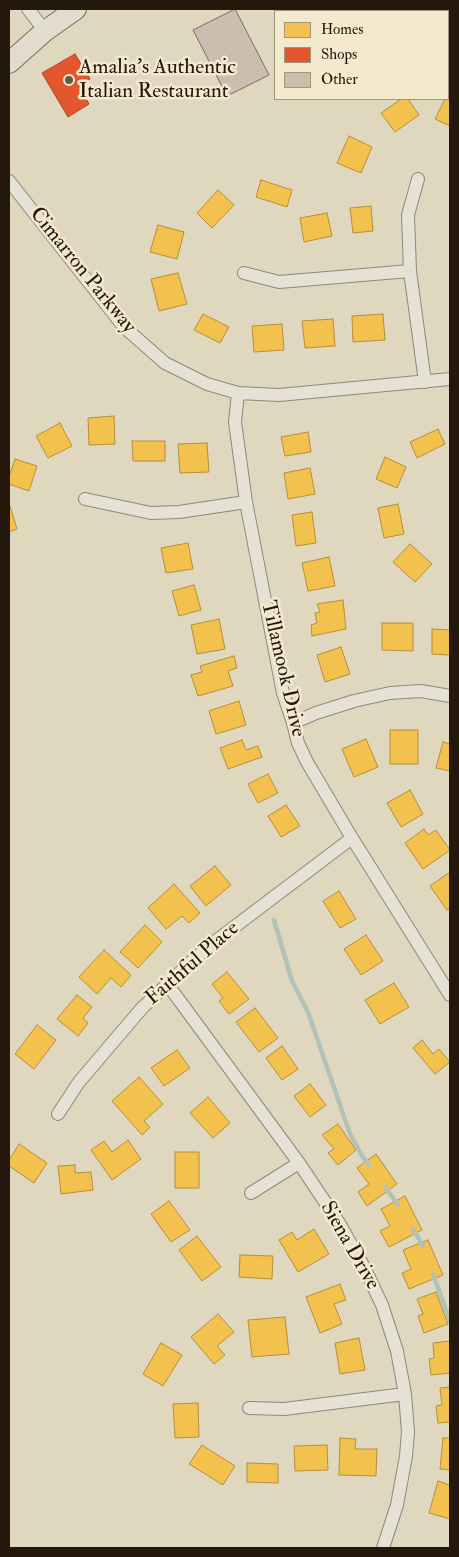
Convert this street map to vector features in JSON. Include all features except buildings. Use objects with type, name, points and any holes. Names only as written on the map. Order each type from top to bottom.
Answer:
[{"type":"main road","points":[[9,64],[44,31],[76,9]]},
{"type":"street","points":[[28,9],[44,31]]},
{"type":"street","points":[[418,180],[408,215],[410,271],[425,382]]},
{"type":"street","name":"Cimarron Parkway","points":[[9,181],[124,327],[165,363],[207,384],[238,393],[279,396],[450,379]]},
{"type":"street","points":[[244,272],[279,282],[410,271]]},
{"type":"street","name":"Tillamook Drive","points":[[238,393],[235,422],[246,502],[283,693],[298,743],[307,762],[352,838],[450,995]]},
{"type":"street","points":[[85,499],[151,513],[179,512],[246,502]]},
{"type":"street","points":[[293,723],[316,713],[354,701],[390,693],[421,691],[450,696]]},
{"type":"street","name":"Faithful Place","points":[[58,1114],[79,1082],[142,1008],[217,940],[352,838]]},
{"type":"street","name":"Siena Drive","points":[[168,985],[298,1163],[339,1223],[364,1267],[382,1305],[397,1351],[405,1394],[408,1432],[406,1456],[397,1505],[383,1548]]},
{"type":"street","points":[[251,1193],[298,1163]]},
{"type":"street","points":[[249,1408],[284,1409],[405,1394]]},
{"type":"waterway","points":[[274,920],[292,981],[308,1012],[350,1134],[369,1165]]},
{"type":"waterway","points":[[385,1187],[398,1205]]},
{"type":"waterway","points":[[413,1229],[423,1246]]},
{"type":"waterway","points":[[433,1274],[450,1321]]},
{"type":"place","name":"Amalia's Authentic Italian Restaurant","points":[[69,80]]}]
